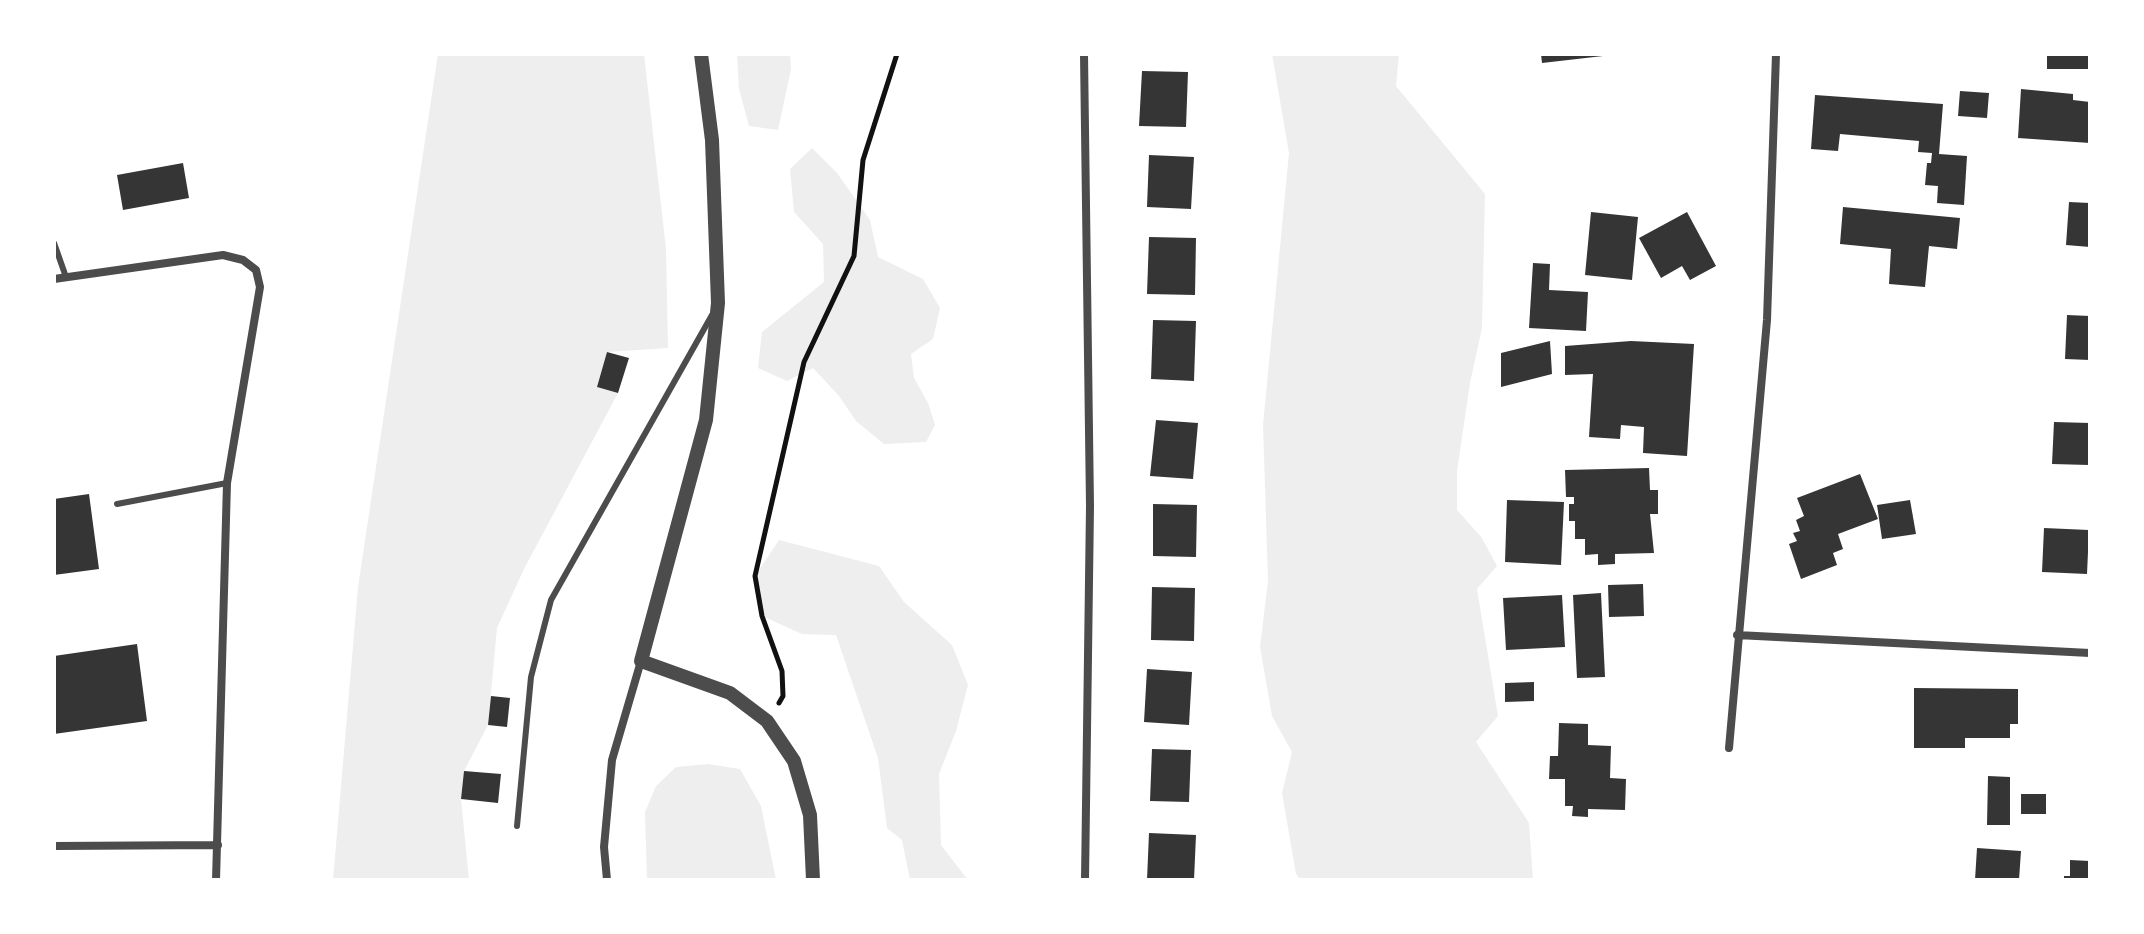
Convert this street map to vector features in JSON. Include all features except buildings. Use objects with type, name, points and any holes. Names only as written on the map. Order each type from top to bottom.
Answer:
[{"type":"street","points":[[607,880],[604,847],[612,760],[706,420],[718,303],[712,140],[701,54]]},
{"type":"street","points":[[1084,54],[1090,506],[1085,880]]},
{"type":"street","points":[[1729,748],[1767,320],[1776,54]]},
{"type":"street","points":[[54,279],[223,255],[243,260],[256,270],[260,287],[227,483],[216,880]]},
{"type":"street","points":[[1737,635],[2090,653]]},
{"type":"street","points":[[641,661],[730,693],[767,721],[794,761],[810,815],[813,880]]},
{"type":"street","points":[[54,846],[218,845]]},
{"type":"lane","points":[[54,243],[66,277]]},
{"type":"lane","points":[[517,826],[531,677],[551,600],[718,303]]},
{"type":"lane","points":[[117,504],[227,483]]},
{"type":"path","points":[[767,721],[783,696],[782,671],[762,616],[755,576],[804,362],[854,256],[863,160],[897,54]]},
{"type":"shaded area","points":[[438,54],[644,54],[666,249],[668,348],[607,352],[597,387],[618,393],[524,569],[497,628],[488,725],[464,771],[461,799],[469,880],[333,880],[358,587]]},
{"type":"shaded area","points":[[737,54],[790,54],[791,69],[778,130],[749,126],[739,89]]},
{"type":"shaded area","points":[[1272,54],[1399,54],[1396,86],[1485,194],[1482,328],[1457,471],[1457,510],[1482,538],[1497,566],[1477,589],[1498,716],[1476,742],[1529,823],[1533,880],[1301,880],[1296,874],[1282,793],[1292,752],[1272,716],[1260,647],[1268,581],[1263,425],[1289,153]]},
{"type":"shaded area","points":[[812,148],[837,173],[870,220],[878,257],[923,279],[940,308],[933,339],[911,354],[914,378],[928,403],[935,425],[926,442],[884,444],[856,421],[839,396],[813,368],[787,381],[758,368],[762,332],[824,282],[823,244],[794,212],[790,169]]},
{"type":"shaded area","points":[[779,540],[879,566],[904,602],[952,645],[968,685],[956,731],[939,774],[941,845],[968,880],[910,880],[902,840],[887,828],[878,758],[836,635],[802,634],[762,616],[755,576]]},
{"type":"shaded area","points":[[708,764],[740,769],[761,806],[776,880],[647,880],[645,812],[656,786],[676,767]]}]
